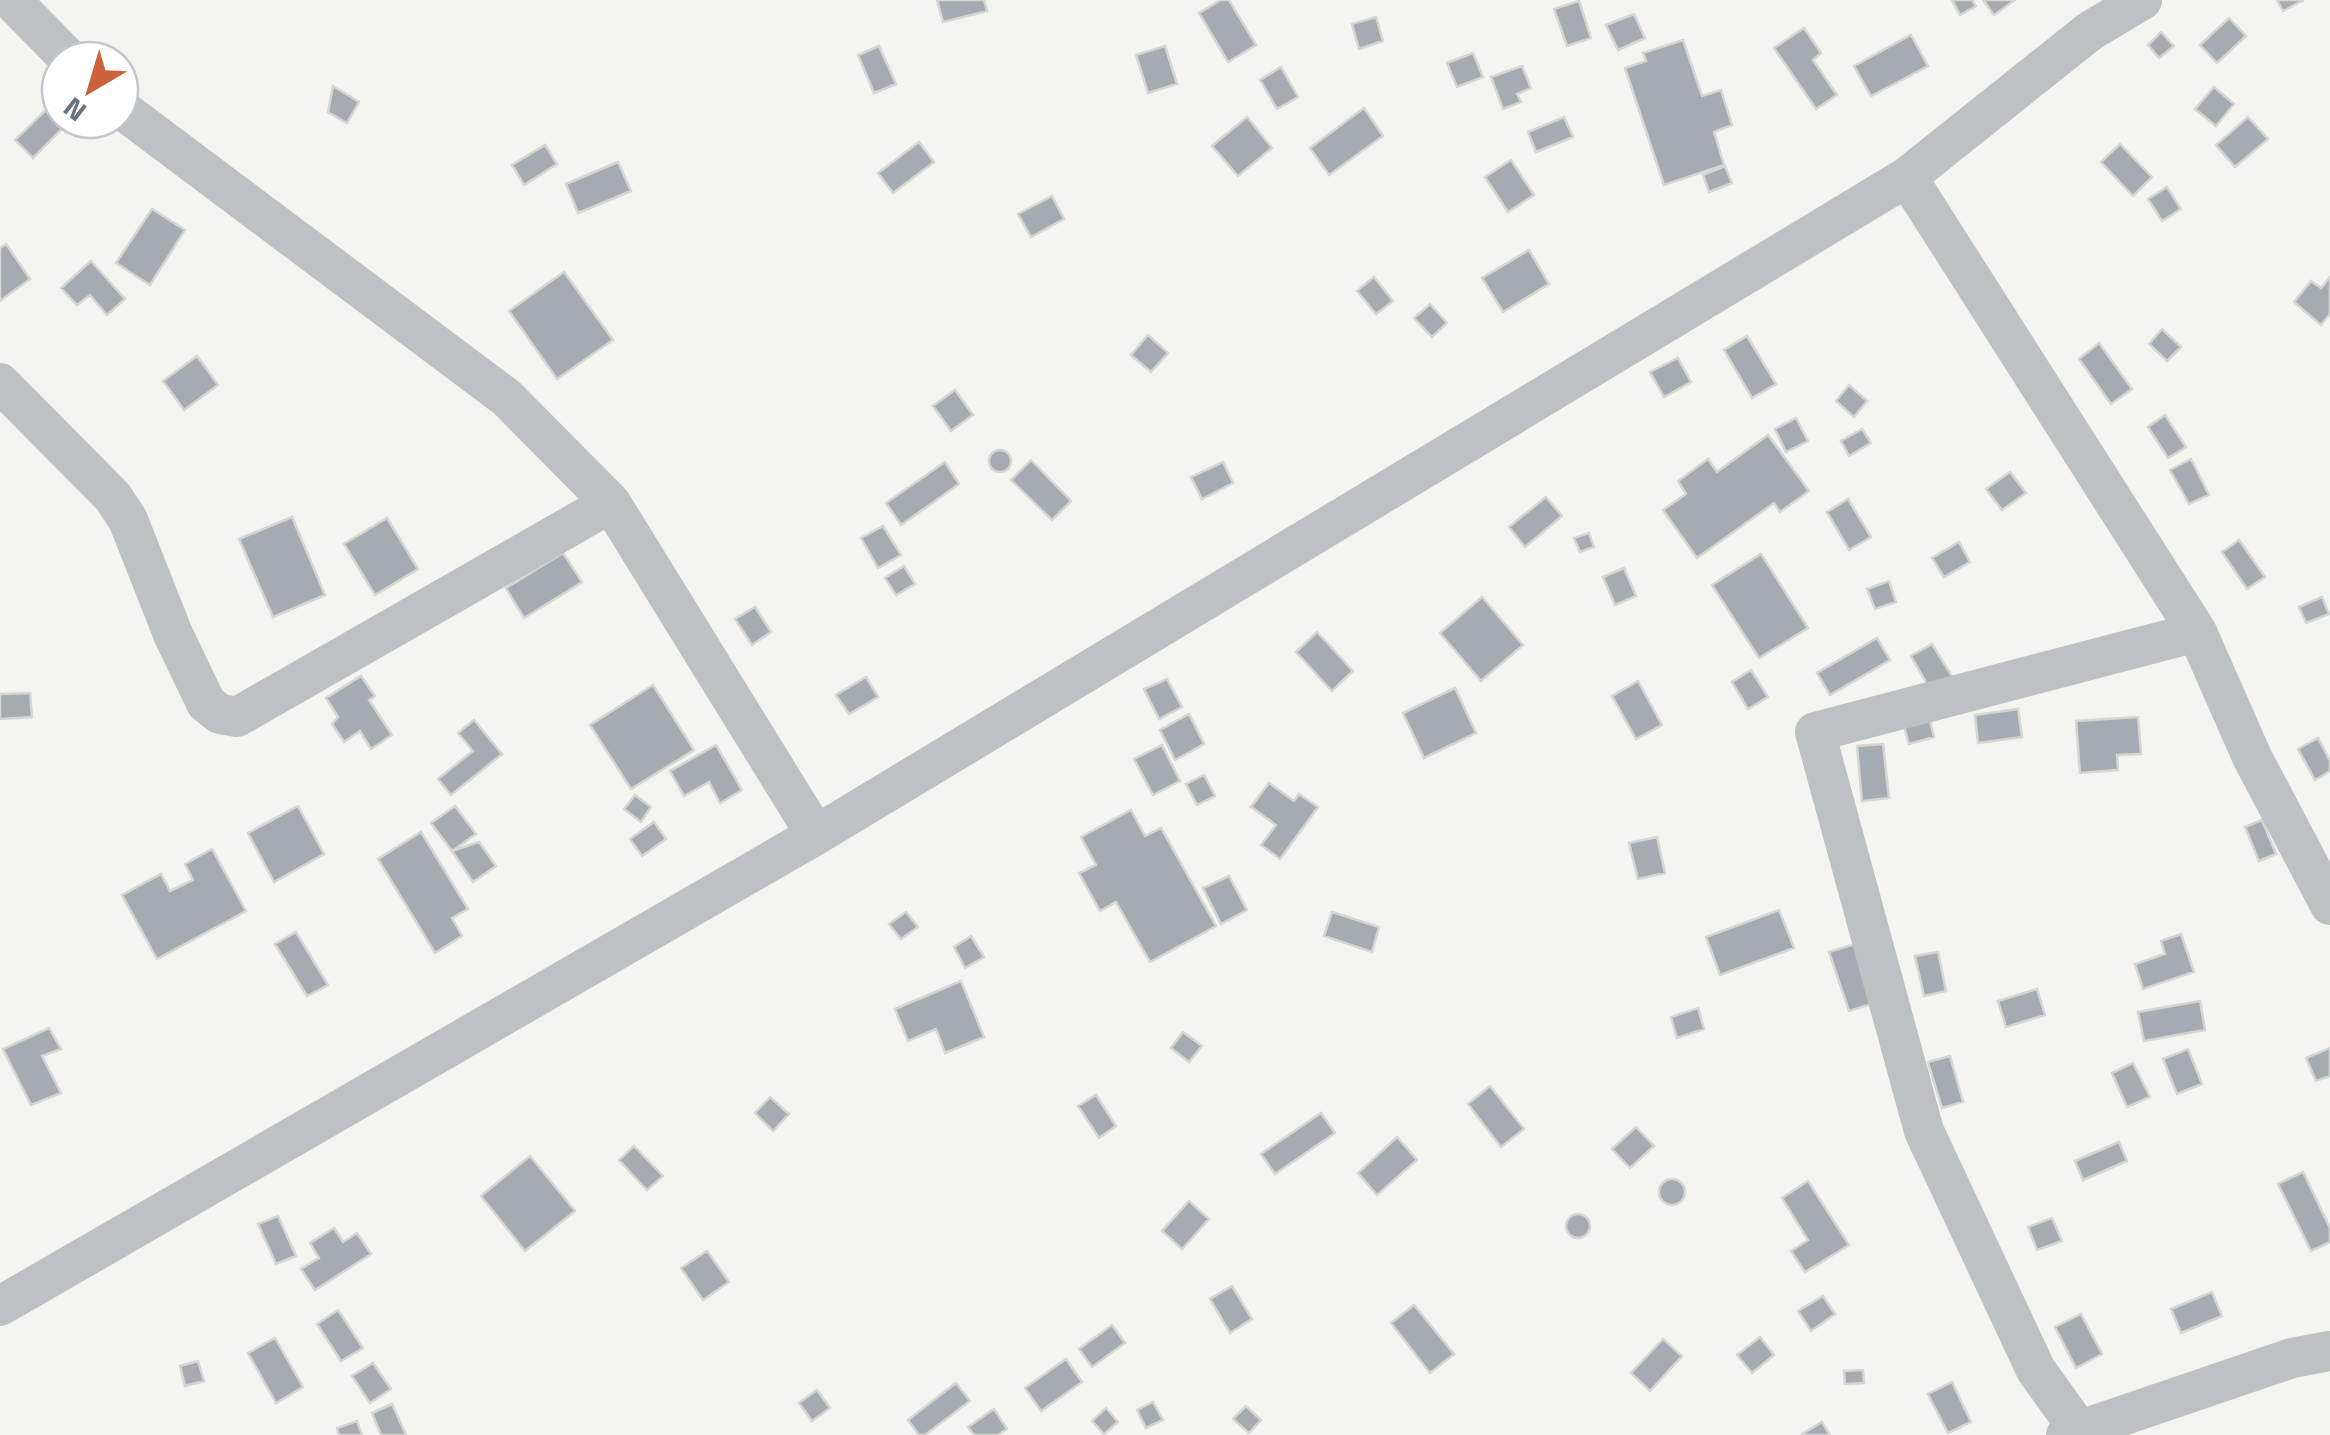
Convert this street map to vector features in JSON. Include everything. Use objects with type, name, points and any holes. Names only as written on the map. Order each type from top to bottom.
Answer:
[{"type":"street","points":[[11,0],[50,40]]},
{"type":"street","points":[[0,1306],[816,835],[1907,177],[2090,31],[2142,0]]},
{"type":"street","points":[[140,123],[507,398],[610,503],[816,835]]},
{"type":"street","points":[[1907,177],[2197,632],[2252,758],[2330,905]]},
{"type":"street","points":[[0,383],[113,496],[128,520],[173,634],[206,704],[220,714],[237,717],[496,572],[610,503]]},
{"type":"street","points":[[2197,632],[1816,732],[1924,1131],[2036,1370],[2072,1432],[2292,1358],[2330,1351]]},
{"type":"building","points":[[937,0],[984,0],[987,11],[943,22]]},
{"type":"building","points":[[1221,0],[1229,0],[1256,45],[1228,62],[1199,13]]},
{"type":"building","points":[[1952,0],[1972,0],[1976,6],[1960,15]]},
{"type":"building","points":[[1983,0],[2015,0],[1994,15]]},
{"type":"building","points":[[2277,0],[2304,0],[2283,11]]},
{"type":"building","points":[[1579,1],[1591,38],[1567,46],[1554,9]]},
{"type":"building","points":[[1634,14],[1645,38],[1618,50],[1606,25]]},
{"type":"building","points":[[1376,17],[1383,41],[1359,49],[1352,24]]},
{"type":"building","points":[[2229,18],[2246,36],[2217,63],[2200,45]]},
{"type":"building","points":[[1804,28],[1821,53],[1813,60],[1837,95],[1816,109],[1774,48]]},
{"type":"building","points":[[2161,32],[2174,46],[2159,58],[2148,45]]},
{"type":"building","points":[[1911,35],[1928,66],[1871,96],[1854,66]]},
{"type":"building","points":[[1683,40],[1702,96],[1721,90],[1732,125],[1714,132],[1724,165],[1664,185],[1625,68],[1646,61],[1643,53]]},
{"type":"building","points":[[879,46],[896,84],[874,93],[858,55]]},
{"type":"building","points":[[1165,46],[1177,84],[1148,93],[1136,55]]},
{"type":"building","points":[[1473,53],[1483,77],[1457,87],[1447,63]]},
{"type":"building","points":[[1522,66],[1531,88],[1517,94],[1521,102],[1503,109],[1491,77]]},
{"type":"building","points":[[1281,67],[1298,97],[1277,109],[1260,80]]},
{"type":"building","points":[[333,86],[359,102],[347,123],[328,112]]},
{"type":"building","points":[[2214,87],[2234,104],[2216,126],[2195,109]]},
{"type":"building","points":[[1364,108],[1383,136],[1329,175],[1310,148]]},
{"type":"building","points":[[40,116],[40,140],[51,140],[33,158],[15,140]]},
{"type":"building","points":[[1247,117],[1272,148],[1238,176],[1212,146]]},
{"type":"building","points":[[1564,117],[1573,137],[1536,152],[1528,132]]},
{"type":"building","points":[[2248,117],[2268,139],[2235,167],[2216,145]]},
{"type":"building","points":[[919,142],[934,162],[893,193],[878,173]]},
{"type":"building","points":[[2120,144],[2152,177],[2133,196],[2101,162]]},
{"type":"building","points":[[545,145],[557,164],[524,185],[512,165]]},
{"type":"building","points":[[1511,160],[1534,195],[1508,212],[1485,177]]},
{"type":"building","points":[[618,162],[631,191],[578,213],[566,184]]},
{"type":"building","points":[[1725,166],[1732,183],[1709,192],[1703,175]]},
{"type":"building","points":[[2167,187],[2181,209],[2162,221],[2148,199]]},
{"type":"building","points":[[1052,196],[1064,219],[1031,237],[1018,214]]},
{"type":"building","points":[[152,209],[185,230],[150,285],[116,263]]},
{"type":"building","points":[[6,244],[30,279],[0,301],[0,248]]},
{"type":"building","points":[[1529,250],[1549,284],[1503,312],[1482,278]]},
{"type":"building","points":[[91,261],[125,299],[107,315],[90,295],[77,305],[61,288]]},
{"type":"building","points":[[564,272],[613,340],[557,379],[509,311]]},
{"type":"building","points":[[1374,277],[1393,301],[1376,314],[1357,291]]},
{"type":"building","points":[[2330,277],[2330,314],[2321,325],[2294,302],[2311,281],[2321,288]]},
{"type":"building","points":[[1430,304],[1447,323],[1432,337],[1414,318]]},
{"type":"building","points":[[2162,329],[2181,347],[2167,361],[2149,344]]},
{"type":"building","points":[[1148,335],[1168,353],[1151,372],[1131,355]]},
{"type":"building","points":[[1747,336],[1776,384],[1752,398],[1724,350]]},
{"type":"building","points":[[2099,343],[2132,389],[2111,404],[2079,359]]},
{"type":"building","points":[[197,356],[218,385],[184,410],[163,381]]},
{"type":"building","points":[[1678,358],[1691,382],[1664,397],[1650,372]]},
{"type":"building","points":[[1849,385],[1867,401],[1854,417],[1836,401]]},
{"type":"building","points":[[955,390],[973,415],[951,431],[933,406]]},
{"type":"building","points":[[2165,415],[2186,447],[2168,458],[2148,427]]},
{"type":"building","points":[[1796,418],[1808,441],[1786,452],[1775,429]]},
{"type":"building","points":[[1862,429],[1871,443],[1849,456],[1841,441]]},
{"type":"building","points":[[1768,435],[1809,491],[1780,512],[1774,503],[1697,558],[1663,510],[1686,494],[1678,481],[1708,459],[1717,472]]},
{"type":"building","points":[[1000,450],[1008,453],[1008,469],[1000,472],[992,469],[989,461],[992,453]]},
{"type":"building","points":[[2191,459],[2209,495],[2189,504],[2170,470]]},
{"type":"building","points":[[1031,460],[1071,501],[1052,520],[1011,480]]},
{"type":"building","points":[[945,462],[959,484],[901,525],[886,503]]},
{"type":"building","points":[[1223,462],[1233,483],[1202,499],[1191,477]]},
{"type":"building","points":[[2010,472],[2026,493],[2002,510],[1986,489]]},
{"type":"building","points":[[1546,497],[1562,516],[1525,547],[1509,527]]},
{"type":"building","points":[[1848,499],[1871,537],[1849,550],[1827,512]]},
{"type":"building","points":[[292,517],[325,595],[273,617],[239,539]]},
{"type":"building","points":[[387,518],[418,569],[375,595],[344,544]]},
{"type":"building","points":[[883,526],[901,555],[878,568],[861,538]]},
{"type":"building","points":[[1589,533],[1594,547],[1580,552],[1574,538]]},
{"type":"building","points":[[2239,540],[2265,577],[2247,589],[2222,552]]},
{"type":"building","points":[[1959,542],[1970,562],[1944,577],[1932,558]]},
{"type":"building","points":[[563,553],[582,582],[524,618],[506,588]]},
{"type":"building","points":[[1761,554],[1808,628],[1759,658],[1712,585]]},
{"type":"building","points":[[904,566],[915,584],[896,595],[885,578]]},
{"type":"building","points":[[1624,568],[1636,596],[1615,605],[1603,577]]},
{"type":"building","points":[[1889,581],[1896,602],[1875,609],[1867,589]]},
{"type":"building","points":[[1482,597],[1523,645],[1481,681],[1440,633]]},
{"type":"building","points":[[2322,597],[2329,614],[2306,623],[2299,607]]},
{"type":"building","points":[[755,607],[771,632],[752,645],[735,619]]},
{"type":"building","points":[[1317,632],[1353,671],[1332,691],[1296,652]]},
{"type":"building","points":[[1877,638],[1890,660],[1830,695],[1817,673]]},
{"type":"building","points":[[1932,644],[1953,678],[1931,691],[1911,656]]},
{"type":"building","points":[[1751,670],[1768,697],[1748,709],[1732,682]]},
{"type":"building","points":[[361,676],[375,696],[369,700],[392,735],[371,749],[360,731],[344,742],[332,724],[338,717],[326,698]]},
{"type":"building","points":[[866,677],[878,697],[849,714],[836,695]]},
{"type":"building","points":[[1167,679],[1182,707],[1159,719],[1144,689]]},
{"type":"building","points":[[1638,681],[1662,725],[1636,739],[1612,696]]},
{"type":"building","points":[[653,685],[694,750],[631,789],[590,725]]},
{"type":"building","points":[[1455,688],[1476,733],[1424,758],[1403,713]]},
{"type":"building","points":[[30,693],[32,717],[0,719],[0,694]]},
{"type":"building","points":[[2018,709],[2022,737],[1978,743],[1975,715]]},
{"type":"building","points":[[1189,714],[1204,744],[1175,760],[1160,730]]},
{"type":"building","points":[[1929,717],[1934,737],[1909,744],[1903,723]]},
{"type":"building","points":[[2138,717],[2141,754],[2117,755],[2118,770],[2080,773],[2076,721]]},
{"type":"building","points":[[474,720],[502,754],[451,795],[438,779],[473,751],[458,733]]},
{"type":"building","points":[[2318,738],[2330,761],[2330,771],[2315,780],[2298,749]]},
{"type":"building","points":[[1883,744],[1889,798],[1862,801],[1857,746]]},
{"type":"building","points":[[716,745],[742,790],[720,803],[709,782],[684,796],[670,771]]},
{"type":"building","points":[[1162,745],[1180,781],[1153,795],[1134,759]]},
{"type":"building","points":[[1204,775],[1215,796],[1197,805],[1186,784]]},
{"type":"building","points":[[1269,783],[1294,801],[1299,794],[1318,807],[1280,859],[1261,845],[1276,825],[1251,807]]},
{"type":"building","points":[[635,795],[651,807],[641,822],[624,809]]},
{"type":"building","points":[[298,806],[324,854],[274,882],[248,833]]},
{"type":"building","points":[[455,806],[476,834],[452,851],[431,823]]},
{"type":"building","points":[[1131,810],[1145,836],[1161,828],[1216,926],[1150,962],[1116,902],[1100,911],[1079,873],[1096,865],[1081,837]]},
{"type":"building","points":[[2262,820],[2276,854],[2259,861],[2245,827]]},
{"type":"building","points":[[654,822],[666,839],[642,856],[630,839]]},
{"type":"building","points":[[421,832],[468,909],[452,918],[462,936],[435,953],[378,859]]},
{"type":"building","points":[[1657,837],[1665,873],[1638,879],[1629,843]]},
{"type":"building","points":[[479,842],[496,866],[473,882],[452,851]]},
{"type":"building","points":[[212,849],[246,911],[157,959],[122,895],[161,874],[170,891],[193,880],[185,864]]},
{"type":"building","points":[[1229,876],[1247,910],[1221,924],[1203,888]]},
{"type":"building","points":[[1779,910],[1794,948],[1720,975],[1706,937]]},
{"type":"building","points":[[906,912],[918,927],[901,939],[889,924]]},
{"type":"building","points":[[1332,912],[1379,927],[1372,952],[1324,936]]},
{"type":"building","points":[[296,932],[328,985],[307,996],[275,944]]},
{"type":"building","points":[[2181,934],[2194,972],[2143,989],[2135,964],[2165,954],[2161,941]]},
{"type":"building","points":[[971,936],[984,957],[965,968],[954,947]]},
{"type":"building","points":[[1858,943],[1878,1002],[1849,1011],[1829,952]]},
{"type":"building","points":[[1938,952],[1946,991],[1924,996],[1915,956]]},
{"type":"building","points":[[961,981],[984,1037],[945,1053],[936,1029],[908,1041],[895,1009]]},
{"type":"building","points":[[2037,989],[2045,1015],[2006,1027],[1998,1001]]},
{"type":"building","points":[[2200,1001],[2205,1030],[2144,1041],[2138,1012]]},
{"type":"building","points":[[1698,1008],[1704,1029],[1677,1038],[1671,1017]]},
{"type":"building","points":[[49,1028],[61,1049],[42,1056],[61,1093],[31,1105],[3,1049]]},
{"type":"building","points":[[1183,1032],[1202,1046],[1189,1062],[1171,1048]]},
{"type":"building","points":[[2330,1048],[2330,1076],[2316,1081],[2306,1058]]},
{"type":"building","points":[[2188,1049],[2202,1084],[2177,1094],[2163,1059]]},
{"type":"building","points":[[1950,1056],[1963,1102],[1942,1108],[1928,1062]]},
{"type":"building","points":[[2133,1063],[2150,1097],[2127,1107],[2112,1073]]},
{"type":"building","points":[[1490,1086],[1524,1129],[1501,1147],[1468,1104]]},
{"type":"building","points":[[1096,1095],[1116,1126],[1099,1138],[1078,1106]]},
{"type":"building","points":[[770,1097],[789,1114],[773,1131],[755,1113]]},
{"type":"building","points":[[1321,1113],[1335,1133],[1275,1174],[1261,1154]]},
{"type":"building","points":[[1636,1127],[1654,1146],[1630,1168],[1612,1149]]},
{"type":"building","points":[[1397,1137],[1417,1160],[1377,1195],[1358,1173]]},
{"type":"building","points":[[2119,1142],[2127,1161],[2083,1180],[2075,1161]]},
{"type":"building","points":[[634,1146],[663,1176],[647,1190],[619,1160]]},
{"type":"building","points":[[530,1156],[575,1211],[525,1251],[481,1196]]},
{"type":"building","points":[[2303,1172],[2330,1228],[2330,1242],[2311,1251],[2278,1184]]},
{"type":"building","points":[[1672,1179],[1681,1183],[1685,1192],[1681,1201],[1672,1205],[1663,1201],[1659,1192],[1663,1183]]},
{"type":"building","points":[[1808,1181],[1849,1245],[1805,1272],[1791,1251],[1808,1240],[1782,1198]]},
{"type":"building","points":[[1189,1201],[1209,1219],[1182,1249],[1162,1231]]},
{"type":"building","points":[[1578,1214],[1590,1226],[1578,1238],[1566,1226]]},
{"type":"building","points":[[278,1216],[296,1256],[276,1264],[258,1224]]},
{"type":"building","points":[[2052,1218],[2062,1241],[2037,1250],[2028,1227]]},
{"type":"building","points":[[334,1228],[343,1242],[357,1233],[371,1254],[315,1290],[301,1269],[319,1258],[310,1243]]},
{"type":"building","points":[[707,1251],[729,1282],[703,1300],[681,1268]]},
{"type":"building","points":[[1232,1286],[1252,1319],[1230,1333],[1210,1299]]},
{"type":"building","points":[[2212,1292],[2222,1316],[2181,1333],[2171,1309]]},
{"type":"building","points":[[1823,1296],[1835,1314],[1811,1331],[1798,1311]]},
{"type":"building","points":[[1414,1305],[1454,1354],[1430,1373],[1391,1323]]},
{"type":"building","points":[[338,1310],[363,1348],[341,1361],[317,1324]]},
{"type":"building","points":[[2081,1314],[2102,1354],[2076,1368],[2055,1327]]},
{"type":"building","points":[[1112,1325],[1125,1343],[1092,1367],[1079,1349]]},
{"type":"building","points":[[1760,1337],[1774,1355],[1752,1373],[1737,1355]]},
{"type":"building","points":[[275,1338],[303,1387],[276,1403],[248,1353]]},
{"type":"building","points":[[1663,1339],[1682,1356],[1650,1391],[1631,1373]]},
{"type":"building","points":[[1066,1359],[1082,1382],[1041,1411],[1025,1388]]},
{"type":"building","points":[[198,1361],[204,1381],[185,1386],[180,1366]]},
{"type":"building","points":[[373,1363],[391,1389],[370,1403],[352,1376]]},
{"type":"building","points":[[1863,1370],[1864,1383],[1845,1384],[1844,1371]]},
{"type":"building","points":[[1952,1382],[1971,1422],[1948,1433],[1928,1394]]},
{"type":"building","points":[[956,1383],[970,1401],[925,1435],[919,1435],[908,1420]]},
{"type":"building","points":[[817,1390],[830,1408],[812,1421],[799,1403]]},
{"type":"building","points":[[1153,1402],[1163,1420],[1146,1428],[1137,1410]]},
{"type":"building","points":[[392,1404],[406,1435],[381,1435],[372,1413]]},
{"type":"building","points":[[1246,1406],[1261,1420],[1249,1433],[1233,1419]]},
{"type":"building","points":[[1106,1408],[1118,1422],[1104,1434],[1092,1421]]},
{"type":"building","points":[[994,1409],[1007,1429],[998,1435],[974,1435],[968,1427]]},
{"type":"building","points":[[357,1421],[362,1435],[339,1435],[337,1428]]},
{"type":"building","points":[[1822,1422],[1830,1435],[1802,1434]]}]
